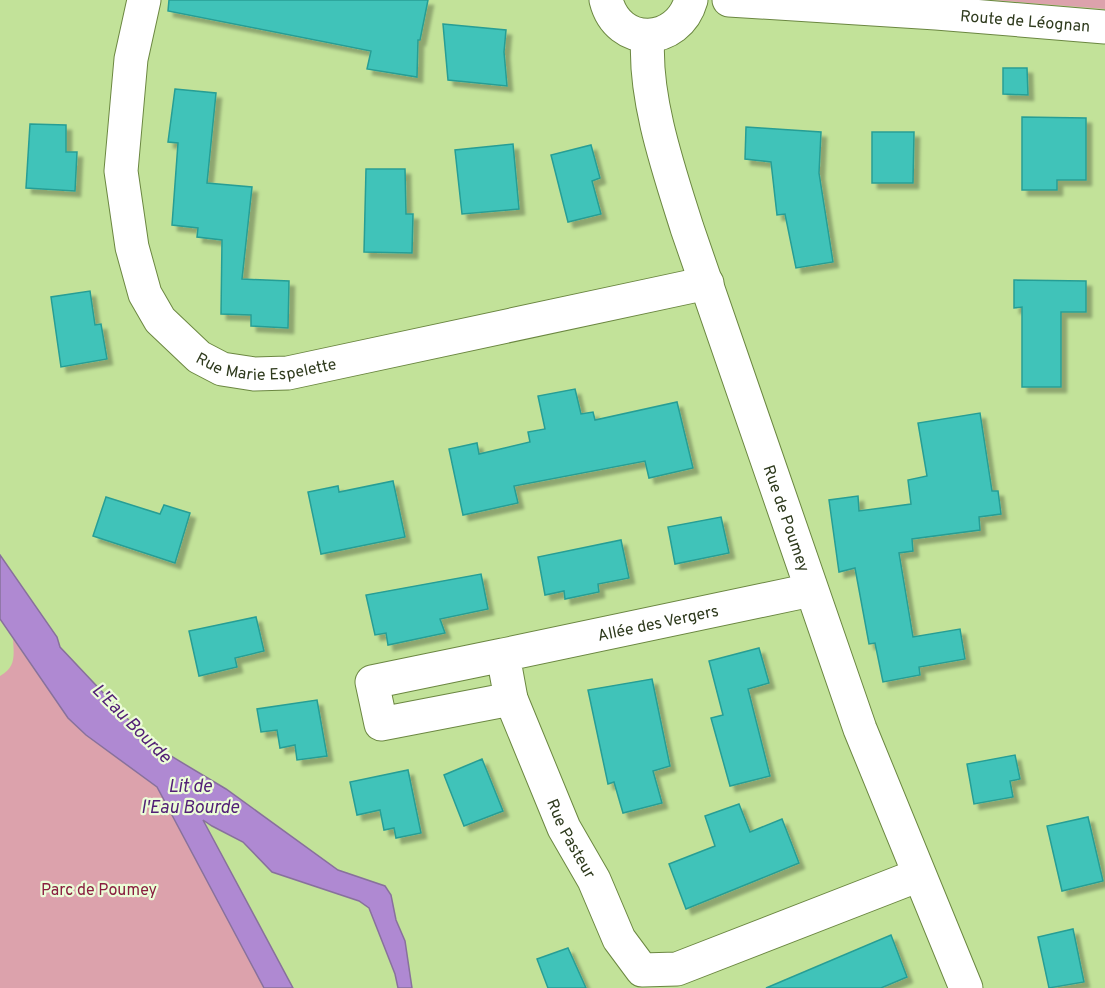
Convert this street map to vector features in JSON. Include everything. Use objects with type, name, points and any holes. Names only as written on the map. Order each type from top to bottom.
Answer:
[{"type":"street","name":"Rue Marie Espelette","points":[[144,0],[131,58],[121,171],[132,247],[145,294],[160,320],[199,357],[214,365],[222,369],[254,374],[288,373],[706,283]]},
{"type":"street","points":[[606,0],[612,15],[621,26],[633,33],[648,36],[672,29],[682,20],[691,0]]},
{"type":"street","name":"Route de Léognan","points":[[729,0],[1105,27]]},
{"type":"street","name":"Rue de Poumey","points":[[648,36],[646,58],[661,136],[672,181],[706,283],[860,729],[966,988]]},
{"type":"street","name":"Allée des Vergers","points":[[511,699],[381,724],[372,682],[811,590]]},
{"type":"street","points":[[503,655],[511,699]]},
{"type":"street","name":"Rue Pasteur","points":[[511,699],[564,828],[594,880],[639,979],[677,969],[920,875]]},
{"type":"green space","points":[[992,0],[1105,0],[1105,9]]},
{"type":"green space","name":"Parc de Poumey","points":[[13,639],[68,718],[86,735],[157,787],[264,988],[0,988],[0,676],[11,665],[14,656]]},
{"type":"water","name":"Lit de l'Eau Bourde","points":[[0,555],[57,637],[60,647],[142,734],[166,753],[226,789],[338,870],[385,886],[391,895],[396,920],[405,941],[412,988],[398,988],[395,974],[369,908],[359,901],[272,872],[243,842],[203,820],[293,988],[264,988],[157,787],[86,735],[68,718],[0,619]]},
{"type":"building","points":[[169,0],[428,0],[420,40],[418,40],[417,77],[367,69],[371,51],[168,11]]},
{"type":"building","points":[[443,24],[506,30],[504,52],[507,86],[448,80]]},
{"type":"building","points":[[1003,68],[1027,68],[1028,95],[1003,94]]},
{"type":"building","points":[[175,89],[216,93],[207,183],[252,187],[242,279],[289,281],[288,328],[251,326],[251,315],[221,314],[222,240],[197,237],[198,228],[172,225],[178,143],[168,142]]},
{"type":"building","points":[[1022,117],[1086,118],[1086,180],[1057,180],[1057,190],[1022,190]]},
{"type":"building","points":[[30,124],[66,125],[66,152],[77,152],[75,191],[26,188]]},
{"type":"building","points":[[746,127],[821,132],[819,173],[833,262],[796,268],[785,214],[777,215],[771,162],[745,159]]},
{"type":"building","points":[[872,132],[914,132],[913,183],[872,183]]},
{"type":"building","points":[[513,144],[519,209],[462,214],[455,150]]},
{"type":"building","points":[[591,145],[600,178],[592,181],[601,214],[568,222],[551,155]]},
{"type":"building","points":[[366,169],[405,169],[406,214],[413,214],[412,253],[364,252]]},
{"type":"building","points":[[1014,280],[1086,281],[1086,312],[1061,312],[1061,387],[1022,387],[1022,307],[1014,308]]},
{"type":"building","points":[[90,291],[95,325],[101,324],[107,359],[61,367],[51,297]]},
{"type":"building","points":[[575,389],[581,414],[593,412],[595,420],[677,402],[693,468],[649,478],[645,461],[514,486],[518,503],[463,515],[449,449],[477,443],[479,454],[530,442],[528,432],[545,429],[538,396]]},
{"type":"building","points":[[980,413],[992,491],[998,491],[1001,514],[979,517],[980,530],[912,539],[913,551],[899,553],[913,637],[960,629],[965,659],[919,667],[920,675],[883,682],[875,643],[869,644],[855,568],[839,572],[829,500],[858,496],[859,511],[911,504],[908,480],[927,476],[918,423]]},
{"type":"building","points":[[393,481],[405,537],[321,554],[308,492],[338,486],[339,492]]},
{"type":"building","points":[[106,497],[160,514],[164,505],[190,513],[175,563],[93,536]]},
{"type":"building","points":[[721,517],[729,553],[675,564],[668,527]]},
{"type":"building","points":[[621,540],[629,578],[598,584],[599,592],[565,599],[564,591],[545,595],[538,557]]},
{"type":"building","points":[[481,574],[488,609],[440,619],[445,633],[388,645],[386,633],[375,635],[366,595]]},
{"type":"building","points":[[256,617],[264,651],[235,658],[237,667],[199,676],[189,631]]},
{"type":"building","points":[[759,648],[769,683],[748,689],[770,776],[730,786],[711,718],[723,715],[709,661]]},
{"type":"building","points":[[652,679],[670,766],[653,771],[662,803],[623,813],[614,782],[608,784],[588,690]]},
{"type":"building","points":[[317,700],[327,756],[297,760],[295,745],[280,748],[277,730],[261,732],[257,709]]},
{"type":"building","points":[[1015,755],[1020,779],[1010,781],[1013,797],[974,804],[967,764]]},
{"type":"building","points":[[482,759],[503,811],[464,826],[444,775]]},
{"type":"building","points":[[408,770],[421,833],[396,838],[394,828],[384,830],[380,810],[357,815],[350,782]]},
{"type":"building","points":[[739,804],[750,832],[782,819],[799,863],[686,909],[669,864],[715,846],[705,816]]},
{"type":"building","points":[[1088,817],[1103,881],[1062,891],[1047,826]]},
{"type":"building","points":[[1073,929],[1084,982],[1049,988],[1038,937]]},
{"type":"building","points":[[891,935],[907,977],[881,988],[766,988]]},
{"type":"building","points":[[568,948],[586,988],[548,988],[537,959]]},
{"type":"water label","name":"L'Eau Bourde","points":[[132,723]]}]
